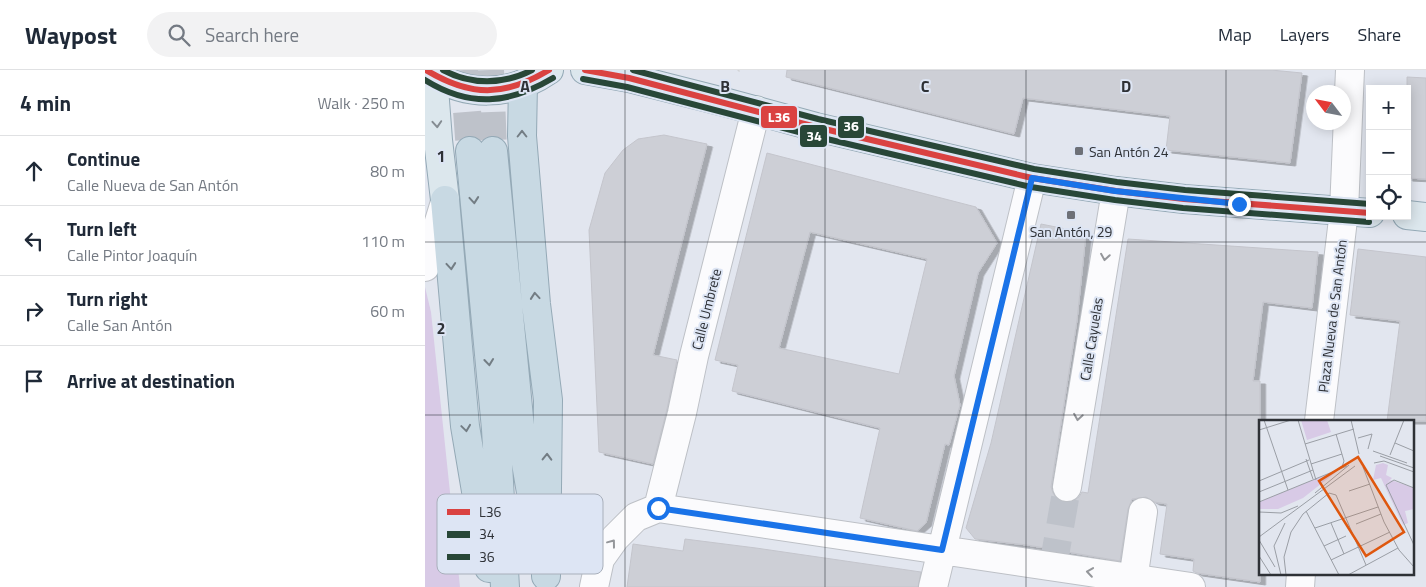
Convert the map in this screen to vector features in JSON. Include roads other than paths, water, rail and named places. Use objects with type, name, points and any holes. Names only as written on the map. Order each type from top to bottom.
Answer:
[{"type":"highway","points":[[523,84],[522,136],[536,304],[548,400],[547,494]]},
{"type":"highway","points":[[500,494],[481,151],[531,494]]},
{"type":"highway","points":[[445,200],[465,426],[476,494]]},
{"type":"highway","points":[[490,574],[492,587]]},
{"type":"highway","points":[[504,574],[505,587]]},
{"type":"main road","points":[[429,72],[447,82],[477,90],[493,91],[523,84],[538,78],[549,70]]},
{"type":"main road","points":[[585,70],[629,78],[871,141],[1032,178],[1115,191],[1210,201],[1357,212]]},
{"type":"main road","points":[[684,70],[728,103]]},
{"type":"main road","points":[[429,72],[445,200]]},
{"type":"main road","points":[[1411,215],[1426,217]]},
{"type":"street","name":"Plaza Nueva de San Antón","points":[[1319,420],[1357,212],[1350,70]]},
{"type":"street","name":"Calle Umbrete","points":[[658,508],[756,110]]},
{"type":"street","points":[[933,587],[1032,178]]},
{"type":"street","name":"Calle Cayuelas","points":[[1067,487],[1115,191]]},
{"type":"street","points":[[425,267],[445,200]]},
{"type":"street","points":[[603,555],[615,538],[637,517],[658,508],[942,550],[1133,583],[1191,587]]},
{"type":"street","points":[[1133,583],[1143,512]]},
{"type":"street","points":[[594,587],[597,574]]},
{"type":"street","points":[[1300,587],[1301,574]]},
{"type":"tunnel","points":[[464,70],[470,151]]},
{"type":"tunnel","points":[[490,70],[493,151]]},
{"type":"tunnel","points":[[1053,567],[1067,487]]},
{"type":"place","name":"San Antón 24","points":[[1079,151]]},
{"type":"place","name":"San Antón, 29","points":[[1071,215]]}]
